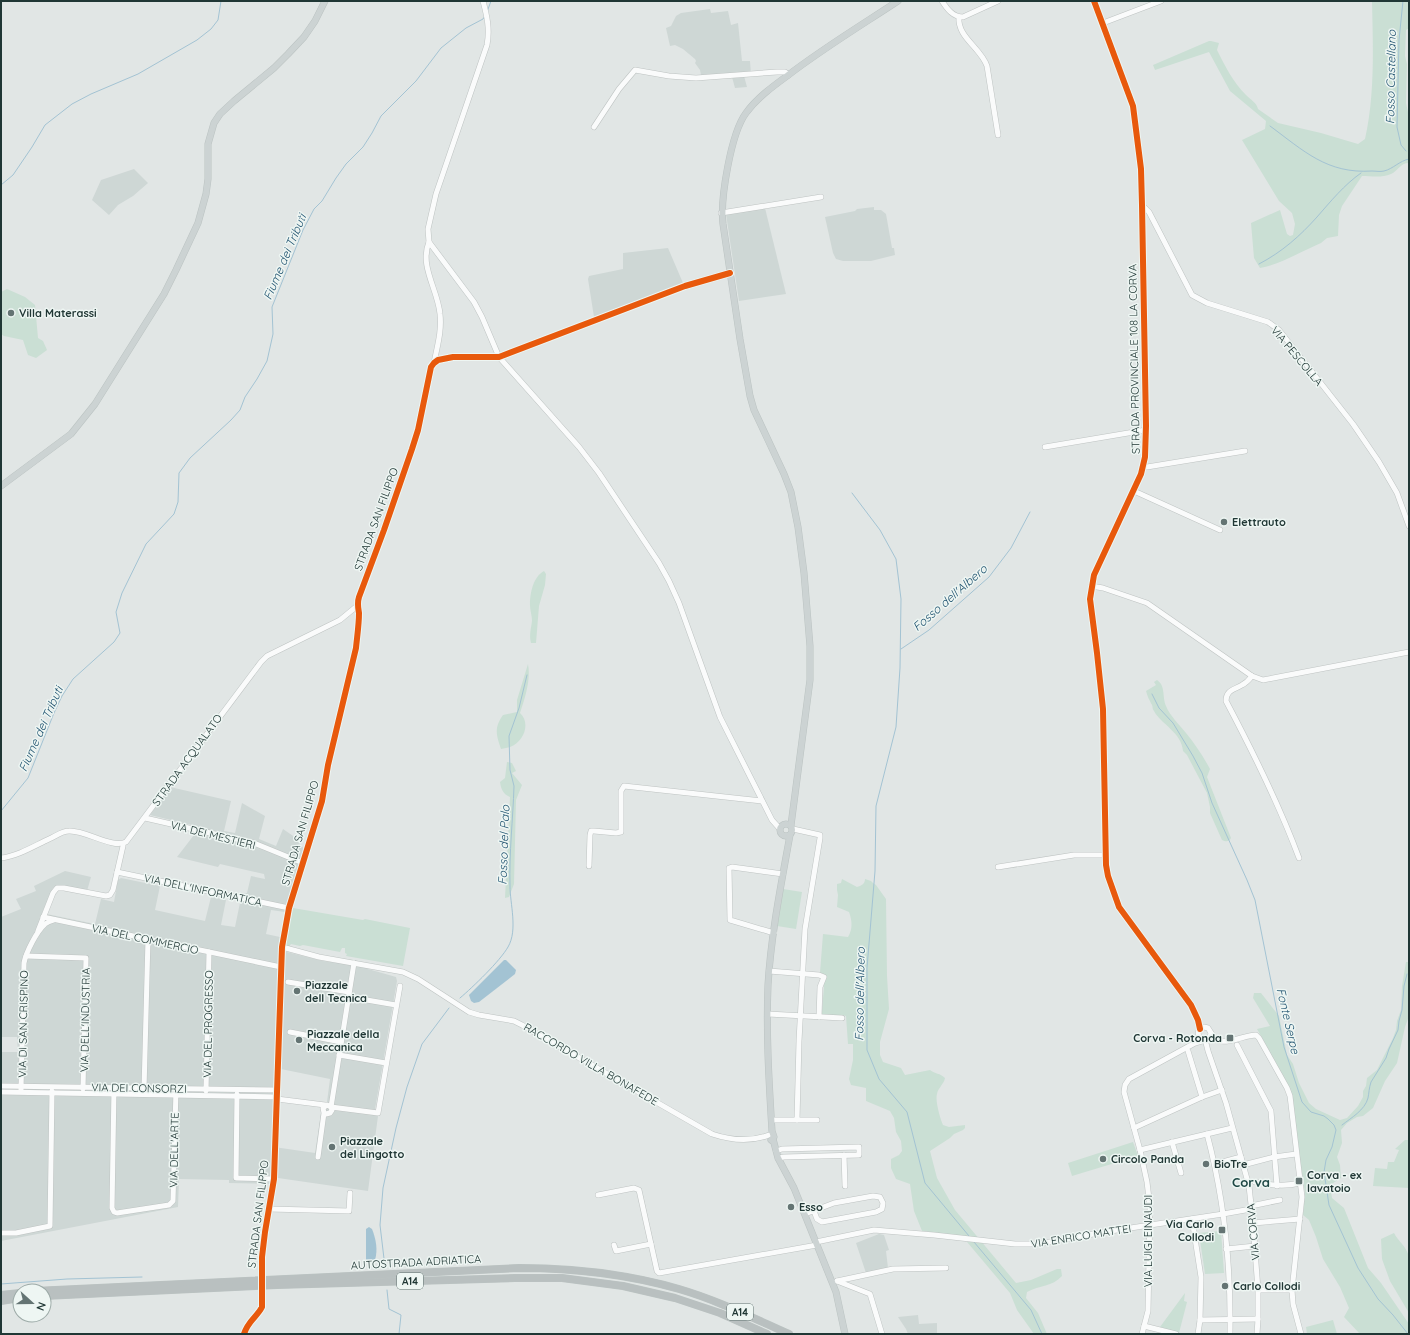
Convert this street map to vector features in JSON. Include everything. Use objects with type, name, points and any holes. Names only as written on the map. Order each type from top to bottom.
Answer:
[{"type":"highway","name":"AUTOSTRADA ADRIATICA","points":[[52,1290],[520,1268],[568,1269],[627,1277],[680,1290],[718,1303],[789,1334]]},
{"type":"highway","name":"AUTOSTRADA ADRIATICA","points":[[52,1296],[277,1284],[562,1278],[623,1286],[675,1298],[720,1313],[767,1334]]},
{"type":"highway","points":[[1,1295],[12,1294]]},
{"type":"highway","points":[[1,1300],[12,1299]]},
{"type":"main road","points":[[1,486],[71,434],[94,404],[164,294],[198,223],[206,194],[208,179],[208,144],[214,123],[220,114],[274,68],[304,37],[315,21],[325,1]]},
{"type":"main road","points":[[845,1334],[834,1281],[816,1244],[794,1188],[778,1158],[771,1138],[772,1120],[768,1063],[769,971],[789,829],[792,818],[810,674],[810,646],[799,532],[791,492],[754,410],[750,396],[721,212],[724,186],[733,143],[745,114],[754,103],[826,47],[898,1]]},
{"type":"main road","points":[[786,850],[783,835],[789,829]]},
{"type":"street","points":[[942,1],[952,13],[959,17],[967,16],[998,1]]},
{"type":"street","name":"STRADA PROVINCIALE 108 LA CORVA","points":[[1094,1],[1133,106],[1141,169],[1146,430],[1146,457],[1144,467],[1094,575],[1091,586],[1091,608],[1103,709],[1105,855],[1108,876],[1119,907],[1127,920],[1183,993],[1191,1005],[1202,1028]]},
{"type":"street","points":[[1103,23],[1161,1]]},
{"type":"street","name":"STRADA SAN FILIPPO","points":[[244,1334],[252,1319],[260,1312],[263,1299],[261,1271],[264,1232],[274,1179],[282,947],[289,908],[322,801],[328,765],[356,648],[358,632],[357,606],[362,588],[412,449],[418,430],[431,367],[434,363],[439,336],[440,319],[439,307],[426,259],[426,249],[429,242],[428,229],[436,194],[487,45],[489,34],[484,4]]},
{"type":"street","points":[[959,17],[958,24],[964,35],[982,56],[987,66],[998,135]]},
{"type":"street","points":[[594,127],[619,88],[635,70],[696,78],[777,72],[785,72],[789,75]]},
{"type":"street","points":[[721,212],[821,197]]},
{"type":"street","name":"VIA PESCOLLA","points":[[1142,205],[1149,212],[1192,295],[1207,303],[1268,322],[1279,330],[1352,424],[1382,467],[1397,493],[1409,526]]},
{"type":"street","points":[[429,242],[474,302],[499,358],[579,447],[599,473],[659,563],[679,603],[720,717],[772,820],[789,829],[816,833],[820,835],[805,928],[800,1015],[797,1120]]},
{"type":"street","points":[[434,363],[438,360],[452,357],[499,358],[685,286],[730,273]]},
{"type":"street","points":[[1045,447],[1146,430]]},
{"type":"street","points":[[1144,467],[1246,450]]},
{"type":"street","points":[[1134,491],[1220,530]]},
{"type":"street","points":[[1091,586],[1103,588],[1147,603],[1252,676],[1264,680],[1409,652]]},
{"type":"street","name":"STRADA ACQUALATO","points":[[123,844],[129,840],[264,659],[340,620],[357,606]]},
{"type":"street","points":[[1252,676],[1242,686],[1232,690],[1228,694],[1226,701],[1264,774],[1287,826],[1299,858]]},
{"type":"street","points":[[589,866],[591,831],[621,832],[621,791],[624,786],[762,801]]},
{"type":"street","name":"VIA DEI MESTIERI","points":[[145,818],[254,843],[303,863]]},
{"type":"street","points":[[1,858],[18,854],[60,833],[70,831],[84,833],[123,844],[113,890],[108,896],[57,888],[53,893],[36,938]]},
{"type":"street","points":[[998,867],[1074,855],[1105,855]]},
{"type":"street","points":[[774,933],[730,920],[729,868],[732,867],[783,874]]},
{"type":"street","name":"VIA DELL'INFORMATICA","points":[[117,872],[289,908]]},
{"type":"street","points":[[44,917],[45,924]]},
{"type":"street","name":"VIA DEL COMMERCIO","points":[[44,917],[281,967]]},
{"type":"street","points":[[26,956],[45,924],[54,920]]},
{"type":"street","points":[[144,1094],[148,939]]},
{"type":"street","name":"RACCORDO VILLA BONAFEDE","points":[[282,947],[303,953],[403,972],[418,979],[469,1012],[522,1025],[712,1134],[727,1139],[771,1138]]},
{"type":"street","name":"VIA DEL PROGRESSO","points":[[206,1096],[209,952]]},
{"type":"street","name":"VIA DELL'INDUSTRIA","points":[[26,956],[86,958],[83,1093]]},
{"type":"street","name":"VIA DI SAN CRISPINO","points":[[21,1089],[24,963],[26,956]]},
{"type":"street","points":[[318,1157],[339,1056],[354,963]]},
{"type":"street","points":[[769,971],[819,975],[824,977],[820,987],[819,1017]]},
{"type":"street","points":[[288,982],[396,1005]]},
{"type":"street","points":[[327,1109],[343,1108],[378,1113],[400,986]]},
{"type":"street","points":[[768,1014],[842,1018]]},
{"type":"street","points":[[1277,1186],[1271,1111],[1237,1045],[1229,1042],[1222,1044],[1212,1039],[1204,1039],[1198,1033],[1202,1028],[1208,1028],[1211,1034],[1217,1040],[1221,1041],[1230,1041],[1241,1037],[1256,1035],[1287,1088],[1291,1104],[1302,1197],[1292,1290],[1293,1304],[1301,1334]]},
{"type":"street","points":[[290,1032],[341,1042]]},
{"type":"street","points":[[1204,1039],[1211,1034]]},
{"type":"street","points":[[1237,1045],[1238,1040],[1241,1037]]},
{"type":"street","name":"VIA LUIGI EINAUDI","points":[[1142,1334],[1148,1312],[1150,1225],[1148,1185],[1124,1092],[1125,1085],[1129,1079],[1204,1039]]},
{"type":"street","name":"VIA CORVA","points":[[1204,1039],[1226,1103],[1249,1186],[1258,1290],[1258,1319],[1256,1334]]},
{"type":"street","points":[[1188,1051],[1202,1097]]},
{"type":"street","points":[[339,1056],[386,1063]]},
{"type":"street","name":"VIA DEI CONSORZI","points":[[1,1086],[21,1089],[83,1093],[277,1098],[309,1103],[327,1109]]},
{"type":"street","name":"VIA DEI CONSORZI","points":[[52,1090],[83,1087],[277,1090]]},
{"type":"street","points":[[114,1088],[114,1094]]},
{"type":"street","name":"VIA DEI CONSORZI","points":[[1,1092],[21,1089]]},
{"type":"street","name":"VIA DELL'ARTE","points":[[114,1094],[112,1208],[117,1214],[169,1205],[173,1201],[176,1089]]},
{"type":"street","points":[[1,1233],[16,1233],[50,1226],[52,1090]]},
{"type":"street","points":[[237,1090],[236,1178],[274,1179]]},
{"type":"street","points":[[1134,1128],[1202,1097],[1222,1090]]},
{"type":"street","points":[[772,1120],[817,1120]]},
{"type":"street","points":[[1140,1150],[1232,1128]]},
{"type":"street","points":[[1207,1134],[1215,1164],[1223,1214],[1231,1320],[1230,1334]]},
{"type":"street","points":[[1172,1142],[1181,1174]]},
{"type":"street","points":[[776,1151],[782,1149],[859,1147],[859,1155],[778,1158]]},
{"type":"street","points":[[819,1148],[819,1156]]},
{"type":"street","points":[[1243,1165],[1274,1157],[1296,1154]]},
{"type":"street","points":[[844,1156],[845,1186]]},
{"type":"street","points":[[1215,1164],[1241,1157]]},
{"type":"street","points":[[1247,1178],[1252,1178],[1255,1182],[1277,1186],[1289,1186],[1300,1183]]},
{"type":"street","points":[[1249,1186],[1255,1182]]},
{"type":"street","points":[[598,1195],[638,1188],[651,1244],[616,1251],[614,1245]]},
{"type":"street","points":[[269,1209],[349,1211],[350,1193]]},
{"type":"street","points":[[805,1214],[834,1204],[873,1196],[880,1197],[883,1203],[882,1209],[876,1212],[822,1222],[817,1219],[814,1211]]},
{"type":"street","name":"VIA ENRICO MATTEI","points":[[651,1244],[657,1271],[659,1273],[816,1244],[874,1230],[1015,1244],[1039,1244],[1223,1214],[1280,1200]]},
{"type":"street","points":[[1192,1219],[1202,1277],[1198,1334]]},
{"type":"street","points":[[1253,1223],[1300,1219]]},
{"type":"street","points":[[1226,1249],[1255,1246]]},
{"type":"street","points":[[834,1281],[893,1269],[946,1268]]},
{"type":"street","points":[[834,1281],[870,1294],[882,1334]]},
{"type":"street","points":[[1258,1290],[1292,1290]]},
{"type":"street","points":[[1200,1320],[1258,1319]]},
{"type":"street","points":[[1144,1326],[1160,1332],[1176,1334]]},
{"type":"shaded area","points":[[710,9],[711,13],[728,11],[731,25],[738,23],[742,61],[750,61],[751,75],[744,76],[747,87],[735,88],[732,77],[701,75],[700,70],[695,63],[695,59],[683,49],[675,45],[670,46],[666,28],[671,26],[676,16],[681,13]]},
{"type":"shaded area","points":[[134,169],[148,183],[133,196],[118,205],[109,215],[92,200],[101,180]]},
{"type":"shaded area","points":[[874,207],[874,210],[881,210],[886,214],[892,248],[894,248],[895,255],[871,261],[843,261],[836,259],[833,253],[825,217],[855,211],[857,209]]},
{"type":"shaded area","points":[[765,208],[786,294],[739,301],[726,214]]},
{"type":"shaded area","points":[[668,248],[683,283],[594,317],[588,279],[589,276],[623,269],[623,253]]},
{"type":"shaded area","points":[[170,787],[231,801],[224,831],[235,833],[242,803],[265,816],[259,839],[276,846],[283,829],[296,838],[304,849],[285,912],[271,910],[266,934],[280,937],[279,950],[323,961],[368,967],[368,969],[396,977],[397,981],[374,1115],[378,1116],[368,1191],[278,1178],[277,1184],[229,1183],[229,1180],[179,1179],[178,1207],[1,1241],[1,1052],[18,1052],[17,1037],[1,1037],[1,917],[21,909],[16,899],[36,891],[34,886],[65,871],[91,877],[87,891],[57,885],[53,888],[42,913],[95,924],[101,899],[114,902],[118,880],[121,878],[160,886],[155,910],[205,921],[211,897],[226,900],[221,925],[235,927],[242,893],[247,893],[251,876],[265,879],[264,874],[220,864],[218,867],[177,857],[194,835],[196,826],[150,815]],"holes":[[[276,1068],[330,1079],[327,1102],[321,1113],[315,1153],[274,1147]]]},
{"type":"shaded area","points":[[879,1234],[884,1235],[889,1250],[886,1251],[888,1268],[866,1273],[856,1243]]},
{"type":"shaded area","points":[[918,1315],[919,1324],[937,1323],[937,1334],[908,1334],[898,1317]]},
{"type":"green space","points":[[1372,1],[1409,1],[1409,28],[1406,30],[1405,56],[1407,64],[1406,103],[1409,117],[1409,163],[1403,164],[1393,173],[1388,175],[1362,176],[1342,206],[1339,215],[1338,236],[1327,238],[1321,243],[1275,264],[1260,268],[1254,258],[1251,223],[1280,210],[1287,234],[1290,236],[1293,235],[1295,224],[1292,213],[1279,201],[1242,140],[1265,129],[1266,121],[1230,91],[1209,52],[1155,70],[1153,65],[1209,41],[1219,43],[1217,50],[1230,74],[1241,90],[1255,103],[1258,109],[1278,123],[1321,133],[1358,144],[1365,139],[1372,88]]},
{"type":"green space","points":[[7,289],[25,297],[35,305],[38,338],[43,341],[47,350],[36,358],[28,355],[23,340],[1,334],[1,292]]},
{"type":"green space","points":[[544,571],[546,574],[545,585],[539,606],[536,643],[531,643],[531,595],[537,577]]},
{"type":"green space","points":[[528,664],[528,683],[520,713],[525,722],[524,732],[522,737],[515,745],[501,749],[497,735],[498,724],[503,715],[517,712],[517,700]]},
{"type":"green space","points":[[1157,680],[1162,685],[1165,703],[1172,717],[1196,746],[1210,769],[1207,777],[1231,838],[1228,841],[1222,840],[1210,813],[1207,793],[1187,755],[1183,751],[1179,739],[1153,710],[1146,691],[1156,685],[1154,682]]},
{"type":"green space","points":[[507,762],[512,763],[516,771],[512,773],[522,785],[516,800],[514,884],[509,897],[505,898],[510,797],[503,791],[500,782],[505,778]]},
{"type":"green space","points":[[842,879],[857,887],[864,882],[865,879],[871,881],[876,885],[886,899],[889,1009],[880,1042],[880,1055],[883,1062],[901,1068],[905,1075],[930,1070],[943,1076],[945,1078],[938,1092],[937,1101],[938,1110],[943,1125],[949,1127],[965,1125],[963,1130],[954,1134],[930,1151],[937,1178],[955,1210],[1016,1283],[1031,1280],[1057,1269],[1061,1269],[1062,1276],[1058,1280],[1027,1292],[1026,1298],[1038,1313],[1047,1334],[1034,1334],[1017,1310],[1010,1293],[962,1236],[922,1231],[914,1211],[910,1184],[896,1179],[891,1168],[891,1159],[899,1155],[902,1151],[901,1141],[896,1132],[894,1118],[890,1111],[866,1101],[866,1088],[851,1085],[849,1079],[853,1060],[853,1044],[848,1044],[846,1016],[825,1016],[820,1013],[822,1012],[824,986],[821,987],[823,983],[820,973],[823,934],[848,937],[851,928],[849,912],[837,907],[837,884],[841,883]]},
{"type":"green space","points":[[783,889],[802,892],[796,929],[777,926]]},
{"type":"green space","points":[[293,908],[363,920],[365,919],[410,928],[403,966],[346,956],[347,954],[345,953],[345,948],[342,948],[340,952],[303,945],[300,946],[291,944],[289,947],[285,944]]},
{"type":"green space","points":[[1406,962],[1409,962],[1409,1016],[1397,1063],[1385,1081],[1373,1108],[1363,1116],[1357,1117],[1347,1123],[1341,1130],[1342,1143],[1337,1157],[1340,1165],[1341,1178],[1330,1185],[1332,1198],[1344,1208],[1368,1268],[1381,1283],[1409,1324],[1409,1334],[1360,1334],[1344,1317],[1349,1308],[1340,1287],[1323,1259],[1309,1220],[1303,1215],[1305,1193],[1292,1095],[1257,1029],[1270,1026],[1253,998],[1254,993],[1261,993],[1279,1016],[1287,1055],[1293,1064],[1299,1083],[1309,1103],[1316,1109],[1340,1120],[1347,1118],[1358,1106],[1363,1097],[1363,1091],[1366,1086],[1367,1078],[1377,1070],[1393,1038],[1401,1010],[1402,986]]},
{"type":"green space","points":[[1405,1140],[1409,1140],[1409,1188],[1373,1186],[1375,1168],[1387,1169],[1388,1162],[1394,1162],[1399,1150],[1395,1149]]},
{"type":"green space","name":"Circolo Panda","points":[[1133,1142],[1138,1156],[1072,1176],[1068,1163]]},
{"type":"green space","points":[[1221,1231],[1224,1273],[1205,1274],[1199,1233]]},
{"type":"green space","points":[[1394,1233],[1409,1257],[1409,1313],[1390,1281],[1382,1259],[1381,1239]]},
{"type":"green space","points":[[1185,1293],[1184,1301],[1187,1302],[1179,1333],[1160,1327]]},
{"type":"green space","points":[[1333,1320],[1337,1334],[1307,1334],[1306,1327]]},
{"type":"water","points":[[504,960],[506,960],[516,970],[515,974],[479,1002],[474,1003],[471,1001],[469,995]]},
{"type":"water","points":[[369,1227],[372,1229],[375,1241],[376,1256],[375,1260],[369,1262],[366,1261],[366,1229]]},
{"type":"waterway","points":[[1,185],[13,175],[45,125],[72,104],[91,94],[138,74],[197,40],[211,29],[218,20],[221,1]]},
{"type":"waterway","name":"Fiume dei Tributi","points":[[487,12],[491,1]]},
{"type":"waterway","name":"Fosso Castellano","points":[[1403,1],[1399,40],[1397,127],[1401,145],[1406,151]]},
{"type":"waterway","name":"Fiume dei Tributi","points":[[1,811],[28,778],[54,713],[62,696],[73,679],[114,642],[120,633],[116,612],[122,593],[146,544],[174,514],[178,502],[179,473],[190,458],[240,410],[245,397],[267,361],[273,334],[272,307],[303,230],[314,209],[322,201],[346,164],[363,147],[381,116],[416,81],[441,48],[466,28],[483,19],[485,16]]},
{"type":"waterway","name":"Fosso Castellano","points":[[1270,126],[1305,152],[1329,165],[1342,169],[1356,171],[1382,171],[1409,159]]},
{"type":"waterway","name":"Fosso Castellano","points":[[1259,264],[1283,249],[1297,237],[1311,224],[1343,188],[1361,173]]},
{"type":"waterway","name":"Fosso dell'Albero","points":[[852,493],[880,530],[896,559],[901,599],[900,668],[896,727],[876,806],[875,871],[867,968],[867,1050],[879,1079],[907,1112],[925,1183],[969,1236]]},
{"type":"waterway","name":"Fosso dell'Albero","points":[[901,649],[929,630],[989,577],[1011,548],[1030,512]]},
{"type":"waterway","name":"Fosso del Palo","points":[[460,998],[479,981],[504,953],[513,933],[510,874],[514,786],[510,770],[509,736],[519,708],[527,675]]},
{"type":"waterway","name":"Fonte Serpe","points":[[1152,694],[1159,708],[1173,723],[1202,773],[1212,803],[1255,900],[1284,1047],[1302,1102],[1311,1112],[1324,1116],[1328,1119],[1334,1125],[1336,1130],[1332,1147],[1326,1160],[1324,1172],[1329,1205],[1358,1268],[1378,1299],[1408,1334]]},
{"type":"waterway","name":"Fonte Serpe","points":[[1342,1125],[1364,1106],[1368,1098],[1371,1082],[1386,1058],[1398,1030],[1407,974]]},
{"type":"waterway","name":"Fosso del Palo","points":[[385,1267],[380,1225],[383,1188],[396,1128],[407,1087],[422,1044],[449,1008]]},
{"type":"waterway","name":"Fosso dell'Albero","points":[[974,1242],[1031,1310],[1042,1334]]},
{"type":"waterway","points":[[1,1284],[67,1279],[142,1277]]},
{"type":"waterway","name":"Fosso del Palo","points":[[387,1290],[389,1309],[401,1315],[399,1334]]},
{"type":"cycle path","points":[[1094,1],[1133,106],[1141,169],[1146,426],[1145,457],[1141,474],[1094,575],[1090,599],[1103,709],[1106,865],[1108,876],[1119,907],[1191,1005],[1198,1020],[1200,1029]]},
{"type":"cycle path","points":[[244,1334],[262,1307],[262,1257],[274,1179],[282,947],[289,908],[322,801],[328,765],[356,648],[359,617],[358,599],[384,530],[418,430],[431,367],[438,360],[453,357],[499,357],[685,286],[730,273]]},
{"type":"place","name":"Villa Materassi","points":[[11,313]]},
{"type":"place","name":"Elettrauto","points":[[1224,522]]},
{"type":"place","name":"Piazzale dell Tecnica","points":[[297,991]]},
{"type":"place","name":"Corva - Rotonda","points":[[1230,1038]]},
{"type":"place","name":"Piazzale della Meccanica","points":[[299,1040]]},
{"type":"place","name":"Piazzale del Lingotto","points":[[332,1147]]},
{"type":"place","name":"Circolo Panda","points":[[1103,1159]]},
{"type":"place","name":"BioTre","points":[[1206,1164]]},
{"type":"place","name":"Corva - ex lavatoio","points":[[1299,1181]]},
{"type":"place","name":"Esso","points":[[791,1207]]},
{"type":"place","name":"Via Carlo Collodi","points":[[1222,1230]]},
{"type":"place","name":"Carlo Collodi","points":[[1225,1286]]},
{"type":"district","name":"Corva","points":[[1251,1182]]}]
